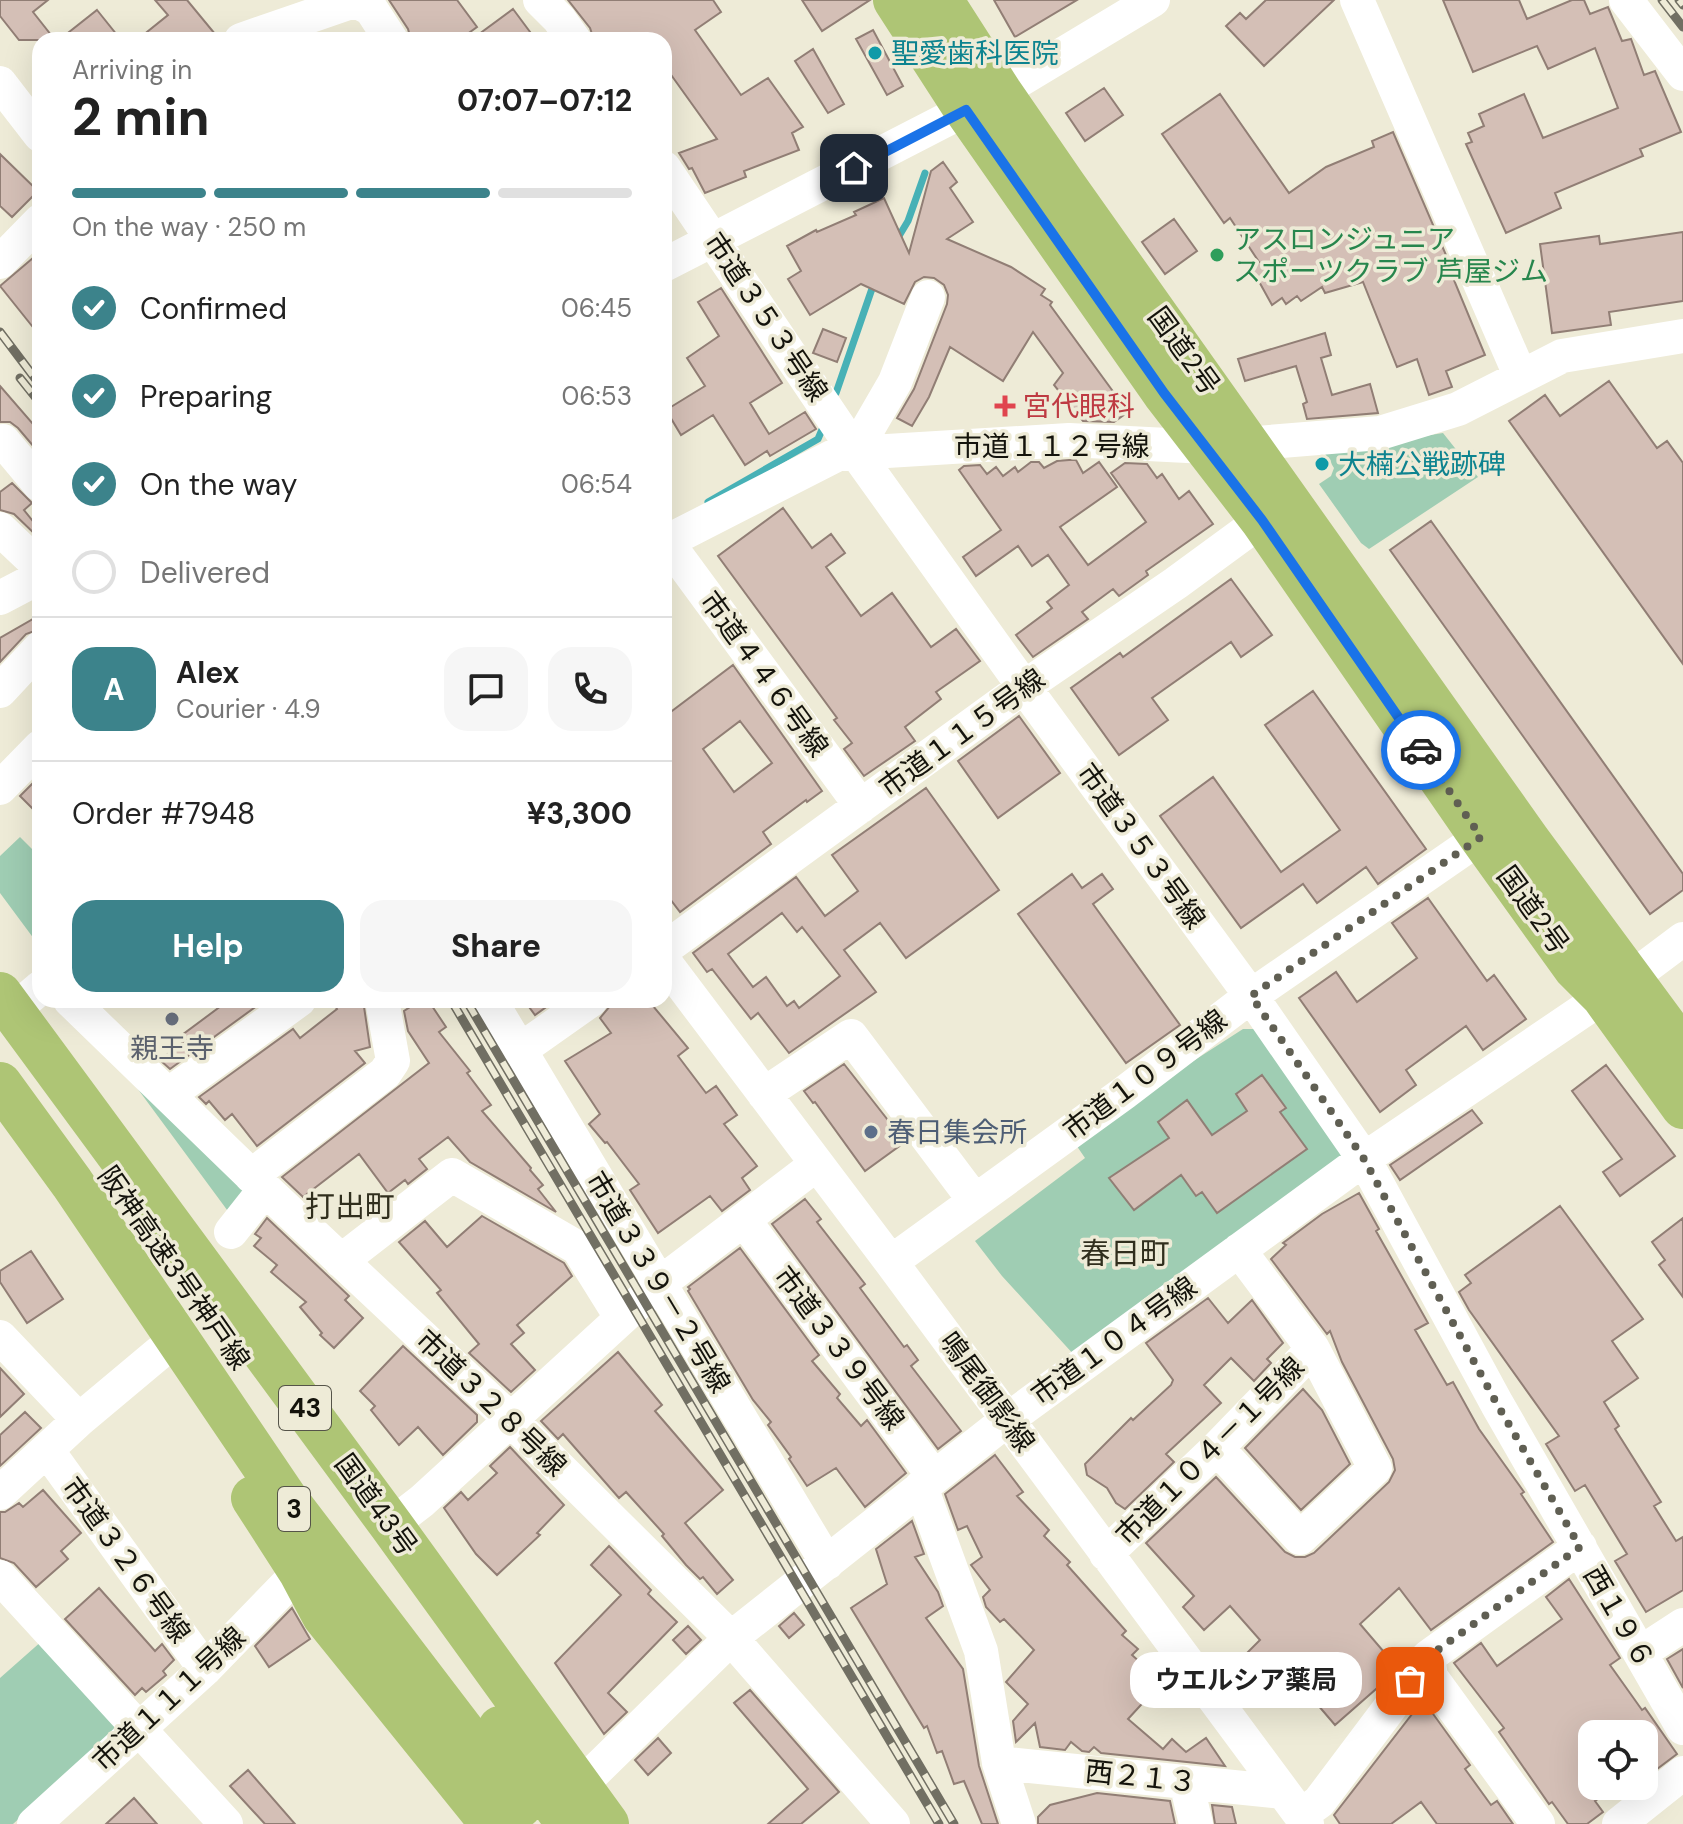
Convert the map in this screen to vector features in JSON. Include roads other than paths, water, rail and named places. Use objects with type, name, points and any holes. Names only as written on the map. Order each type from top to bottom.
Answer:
[{"type":"highway","name":"国道2号","points":[[895,0],[983,101],[1250,444],[1528,840],[1617,987],[1683,1107]]},
{"type":"highway","name":"国道2号","points":[[941,0],[983,101],[1164,393],[1262,520],[1575,968],[1617,987],[1683,1050]]},
{"type":"highway","name":"国道43号","points":[[13,1005],[391,1525],[574,1805],[607,1824]]},
{"type":"highway","name":"阪神高速3号神戸線","points":[[13,1005],[574,1805]]},
{"type":"highway","name":"阪神高速3号神戸線","points":[[0,1084],[72,1183],[286,1499],[533,1824]]},
{"type":"highway","points":[[0,1112],[65,1203],[300,1571],[324,1616],[492,1824]]},
{"type":"street","points":[[264,32],[355,0],[371,9],[386,32]]},
{"type":"street","points":[[540,0],[568,32]]},
{"type":"street","points":[[672,261],[983,101],[1153,0]]},
{"type":"street","points":[[1357,0],[1520,375]]},
{"type":"street","points":[[1626,0],[1683,74]]},
{"type":"street","points":[[0,83],[32,125]]},
{"type":"street","name":"市道３５３号線","points":[[672,179],[855,451],[1251,996],[1364,1159],[1497,1404],[1580,1547]]},
{"type":"street","points":[[0,262],[32,229]]},
{"type":"street","points":[[855,451],[895,382],[928,297]]},
{"type":"street","name":"市道１１２号線","points":[[672,539],[838,454],[1069,440],[1207,447],[1380,433],[1458,409],[1562,356],[1683,336]]},
{"type":"street","points":[[0,444],[3,441],[32,475]]},
{"type":"street","name":"市道１１５号線","points":[[672,943],[1024,687],[1262,520]]},
{"type":"street","points":[[0,529],[32,559]]},
{"type":"street","name":"市道４４６号線","points":[[672,550],[861,806]]},
{"type":"street","points":[[0,598],[32,581]]},
{"type":"street","points":[[0,691],[32,657]]},
{"type":"street","points":[[0,788],[32,755]]},
{"type":"street","name":"市道１０９号線","points":[[891,1262],[1251,996],[1481,837]]},
{"type":"street","name":"市道１０４号線","points":[[574,1805],[731,1638],[1007,1420],[1364,1159],[1683,939]]},
{"type":"street","name":"鳴尾御影線","points":[[672,972],[1297,1810]]},
{"type":"street","name":"市道３２８号線","points":[[78,1008],[258,1183],[510,1419],[731,1638],[893,1824]]},
{"type":"street","points":[[168,1095],[288,1008]]},
{"type":"street","points":[[231,1232],[258,1183],[385,1073],[393,1061],[383,1008]]},
{"type":"street","name":"市道３３９－２号線","points":[[495,1008],[827,1563]]},
{"type":"street","points":[[520,1050],[580,1008]]},
{"type":"street","points":[[764,1094],[851,1036],[975,1201]]},
{"type":"street","points":[[391,1525],[422,1501],[659,1284],[817,1164]]},
{"type":"street","points":[[341,1261],[452,1175],[578,1248],[621,1317]]},
{"type":"street","name":"市道３３９号線","points":[[744,1220],[928,1482],[981,1651],[999,1763],[1019,1824]]},
{"type":"street","points":[[1217,1448],[1300,1538],[1375,1468],[1313,1349],[1239,1250]]},
{"type":"street","points":[[0,1337],[79,1420]]},
{"type":"street","name":"市道１０４－１号線","points":[[1106,1554],[1217,1448],[1313,1349]]},
{"type":"street","points":[[0,1493],[79,1420],[159,1353]]},
{"type":"street","name":"市道３２６号線","points":[[47,1450],[205,1669]]},
{"type":"street","points":[[1297,1810],[1319,1802],[1428,1657],[1580,1547]]},
{"type":"street","name":"西１９６","points":[[1580,1547],[1683,1728]]},
{"type":"street","name":"市道１１１号線","points":[[34,1824],[205,1669],[300,1571]]},
{"type":"street","points":[[0,1577],[226,1824]]},
{"type":"street","points":[[1640,1653],[1683,1625]]},
{"type":"street","points":[[1428,1657],[1431,1677],[1538,1824]]},
{"type":"street","name":"西２１３","points":[[999,1763],[1186,1782],[1297,1810]]},
{"type":"street","points":[[1619,1824],[1683,1773]]},
{"type":"street","points":[[1186,1782],[1196,1824]]},
{"type":"waterway","points":[[896,241],[908,221],[925,173]]},
{"type":"waterway","points":[[836,393],[875,280]]},
{"type":"waterway","points":[[708,502],[818,439],[824,425]]},
{"type":"railway","points":[[1662,0],[1683,27]]},
{"type":"railway","points":[[1679,0],[1683,5]]},
{"type":"railway","points":[[0,332],[32,374]]},
{"type":"railway","points":[[20,378],[32,393]]},
{"type":"railway","points":[[456,1008],[939,1824]]},
{"type":"railway","points":[[471,1008],[954,1824]]},
{"type":"place","name":"聖愛歯科医院","points":[[875,53]]},
{"type":"place","name":"アスロンジュニア スポーツクラブ 芦屋ジム","points":[[1217,255]]},
{"type":"place","name":"宮代眼科","points":[[1005,406]]},
{"type":"place","name":"大楠公戦跡碑","points":[[1322,464]]},
{"type":"place","name":"親王寺","points":[[172,1019]]},
{"type":"place","name":"春日集会所","points":[[871,1132]]},
{"type":"place","name":"ウエルシア薬局","points":[[1410,1681]]},
{"type":"district","name":"打出町","points":[[350,1206]]},
{"type":"district","name":"春日町","points":[[1125,1253]]}]
